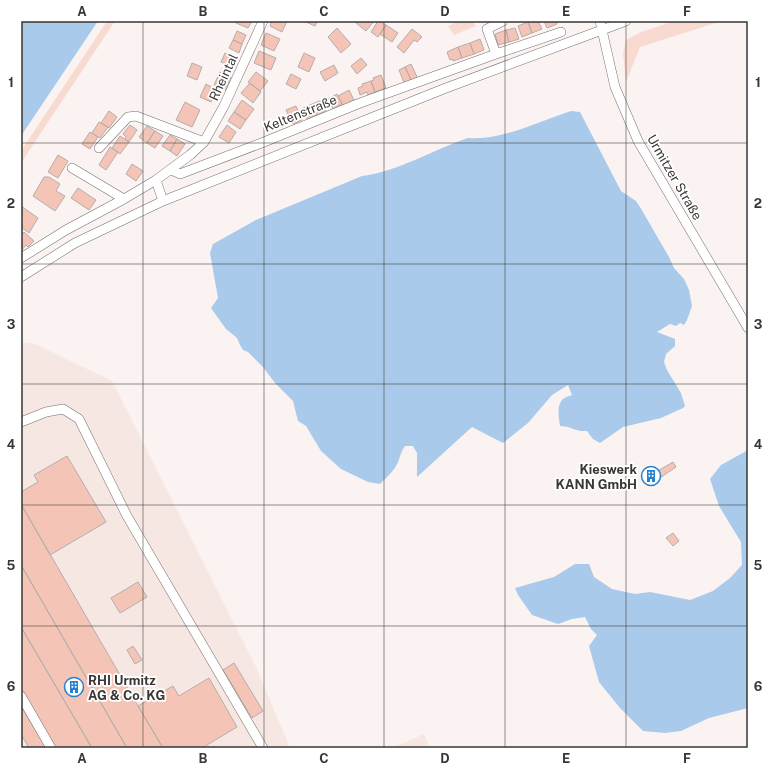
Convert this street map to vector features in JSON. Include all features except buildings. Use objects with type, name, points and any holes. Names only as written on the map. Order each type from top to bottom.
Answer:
[{"type":"street","name":"Rheintal","points":[[21,258],[66,230],[156,180],[190,155],[204,142],[230,93],[263,21]]},
{"type":"street","points":[[496,54],[488,29],[503,21]]},
{"type":"street","points":[[21,277],[75,243],[163,201],[601,25],[626,21]]},
{"type":"street","name":"Urmitzer Straße","points":[[601,25],[615,88],[638,141],[748,328]]},
{"type":"street","name":"Keltenstraße","points":[[171,170],[180,174],[360,103],[561,32]]},
{"type":"street","points":[[99,148],[128,117],[136,116],[204,142]]},
{"type":"street","points":[[72,168],[124,199]]},
{"type":"street","points":[[156,180],[163,201]]},
{"type":"street","points":[[21,422],[46,412],[63,409],[79,419],[127,516],[263,748]]},
{"type":"street","points":[[21,696],[51,748]]},
{"type":"shaded area","points":[[107,21],[115,21],[21,163],[21,151]]},
{"type":"shaded area","points":[[458,21],[472,21],[476,26],[454,35],[448,26]]},
{"type":"shaded area","points":[[674,21],[722,21],[640,47],[626,82],[623,53],[626,40],[641,32]]},
{"type":"shaded area","points":[[21,342],[35,344],[112,381],[256,667],[290,748],[21,748]]},
{"type":"shaded area","points":[[424,734],[430,748],[392,748]]},
{"type":"water","points":[[21,21],[98,21],[21,136]]},
{"type":"water","points":[[571,111],[580,112],[621,191],[636,201],[674,268],[684,279],[689,290],[692,306],[684,325],[680,323],[676,326],[670,324],[657,332],[675,339],[675,346],[666,354],[664,362],[667,370],[681,393],[685,406],[661,418],[623,427],[600,443],[593,439],[587,431],[579,431],[560,426],[558,412],[559,405],[564,398],[572,395],[568,385],[552,395],[528,423],[503,443],[472,427],[417,477],[417,453],[413,446],[405,446],[395,467],[380,484],[368,482],[341,469],[321,451],[306,426],[298,421],[293,401],[275,383],[263,367],[248,352],[243,350],[237,338],[226,329],[211,308],[218,298],[210,253],[213,244],[256,220],[362,176],[389,170],[403,165],[468,138],[481,138],[507,133]]},
{"type":"water","points":[[748,450],[748,708],[709,718],[681,731],[665,733],[643,731],[620,708],[599,682],[589,646],[597,635],[591,629],[585,617],[572,619],[558,624],[532,615],[515,588],[554,577],[575,564],[589,564],[594,577],[612,589],[635,594],[650,592],[690,600],[713,591],[730,578],[742,565],[741,542],[719,506],[710,479],[721,465]]},
{"type":"place","name":"Kieswerk KANN GmbH","points":[[651,476]]},
{"type":"place","name":"RHI Urmitz AG & Co. KG","points":[[74,687]]}]
